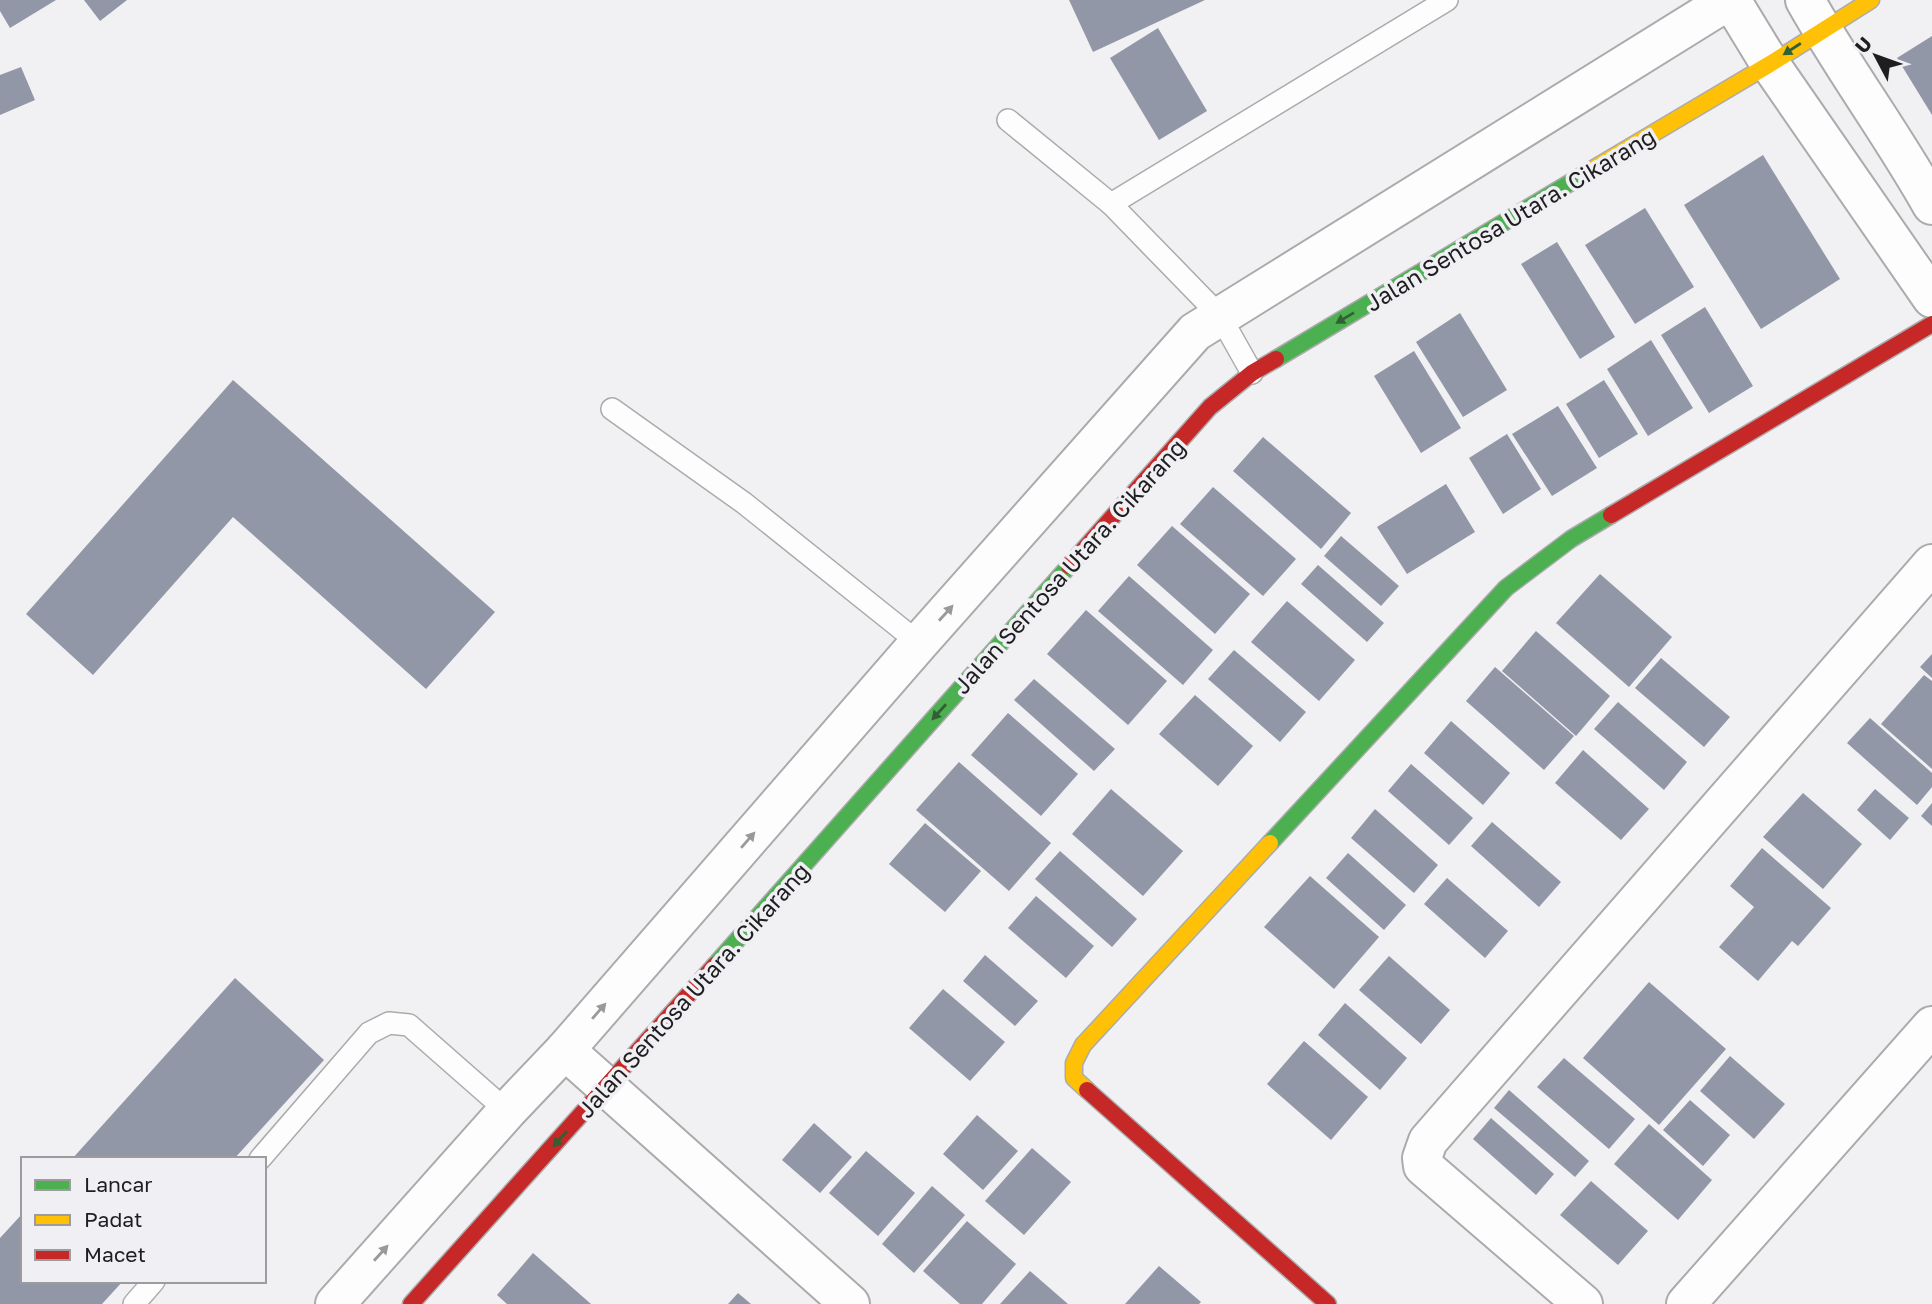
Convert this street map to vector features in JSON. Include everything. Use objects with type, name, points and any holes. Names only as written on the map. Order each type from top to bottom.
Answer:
[{"type":"street","points":[[335,1304],[565,1050],[919,643],[1195,332],[1220,316],[1730,0],[1770,64],[1932,298]]},
{"type":"street","name":"Jalan Sentosa Utara. Cikarang","points":[[411,1304],[1210,407],[1252,373],[1770,64],[1813,15],[1871,0]]},
{"type":"street","points":[[1813,15],[1908,162],[1932,205]]},
{"type":"street","points":[[1328,1304],[1074,1078],[1074,1063],[1083,1045],[1506,588],[1571,539],[1932,324]]},
{"type":"street","points":[[1583,1304],[1423,1166],[1424,1150],[1435,1134],[1932,564]]},
{"type":"street","points":[[1686,1304],[1932,1026]]},
{"type":"street","points":[[565,1050],[850,1304]]},
{"type":"lane","points":[[1111,204],[1447,0]]},
{"type":"lane","points":[[1008,120],[1111,204],[1220,316],[1252,373]]},
{"type":"lane","points":[[611,409],[744,503],[919,643]]},
{"type":"lane","points":[[262,1157],[369,1033],[389,1023],[409,1025],[507,1111]]},
{"type":"lane","points":[[134,1304],[152,1283]]},
{"type":"building","points":[[0,0],[56,0],[10,28],[0,11]]},
{"type":"building","points":[[84,0],[127,0],[100,21]]},
{"type":"building","points":[[1069,0],[1205,0],[1093,52]]},
{"type":"building","points":[[1158,28],[1207,111],[1159,140],[1110,58]]},
{"type":"building","points":[[1932,36],[1932,115],[1897,58]]},
{"type":"building","points":[[21,67],[35,100],[0,115],[0,75]]},
{"type":"building","points":[[1763,155],[1840,279],[1761,329],[1684,205]]},
{"type":"building","points":[[1645,208],[1694,287],[1635,324],[1585,245]]},
{"type":"building","points":[[1557,242],[1615,337],[1580,359],[1521,264]]},
{"type":"building","points":[[1705,307],[1753,386],[1709,413],[1661,335]]},
{"type":"building","points":[[1460,313],[1507,390],[1463,417],[1416,342]]},
{"type":"building","points":[[1651,340],[1693,408],[1648,436],[1607,369]]},
{"type":"building","points":[[1414,351],[1461,428],[1421,453],[1374,376]]},
{"type":"building","points":[[233,380],[495,612],[426,689],[233,517],[93,675],[26,614]]},
{"type":"building","points":[[1604,380],[1638,434],[1599,458],[1566,404]]},
{"type":"building","points":[[1558,406],[1597,468],[1552,496],[1512,434]]},
{"type":"building","points":[[1507,434],[1541,489],[1503,514],[1469,458]]},
{"type":"building","points":[[1263,437],[1351,513],[1321,549],[1233,471]]},
{"type":"building","points":[[1446,484],[1475,532],[1407,574],[1377,527]]},
{"type":"building","points":[[1213,487],[1296,559],[1263,596],[1180,524]]},
{"type":"building","points":[[1172,526],[1250,594],[1215,634],[1137,565]]},
{"type":"building","points":[[1341,536],[1399,586],[1381,606],[1324,556]]},
{"type":"building","points":[[1318,565],[1384,623],[1367,642],[1301,584]]},
{"type":"building","points":[[1600,574],[1672,637],[1629,687],[1556,623]]},
{"type":"building","points":[[1129,576],[1213,650],[1183,685],[1098,611]]},
{"type":"building","points":[[1287,601],[1355,660],[1319,701],[1251,642]]},
{"type":"building","points":[[1086,610],[1167,681],[1128,725],[1047,654]]},
{"type":"building","points":[[1536,631],[1610,696],[1576,736],[1502,671]]},
{"type":"building","points":[[1234,650],[1306,712],[1280,742],[1208,679]]},
{"type":"building","points":[[1932,654],[1932,678],[1920,667]]},
{"type":"building","points":[[1661,658],[1730,717],[1704,747],[1635,688]]},
{"type":"building","points":[[1495,667],[1574,736],[1544,770],[1466,701]]},
{"type":"building","points":[[1924,675],[1932,681],[1932,769],[1881,724]]},
{"type":"building","points":[[1034,679],[1115,749],[1094,771],[1014,700]]},
{"type":"building","points":[[1195,695],[1253,746],[1218,786],[1159,734]]},
{"type":"building","points":[[1618,702],[1687,762],[1664,790],[1594,729]]},
{"type":"building","points":[[1008,713],[1078,774],[1041,816],[971,755]]},
{"type":"building","points":[[1870,718],[1932,773],[1932,787],[1917,805],[1847,743]]},
{"type":"building","points":[[1451,721],[1510,773],[1483,805],[1424,753]]},
{"type":"building","points":[[1583,750],[1649,809],[1621,840],[1555,783]]},
{"type":"building","points":[[959,762],[1051,843],[1009,891],[916,810]]},
{"type":"building","points":[[1411,764],[1473,818],[1449,845],[1388,791]]},
{"type":"building","points":[[1111,789],[1183,851],[1143,896],[1072,834]]},
{"type":"building","points":[[1875,789],[1909,818],[1890,840],[1857,810]]},
{"type":"building","points":[[1803,793],[1862,844],[1823,889],[1763,837]]},
{"type":"building","points":[[1932,803],[1932,826],[1921,816]]},
{"type":"building","points":[[1375,809],[1438,865],[1414,893],[1351,838]]},
{"type":"building","points":[[1492,822],[1561,882],[1539,907],[1471,846]]},
{"type":"building","points":[[925,823],[981,871],[945,912],[889,864]]},
{"type":"building","points":[[1762,848],[1831,908],[1798,946],[1792,941],[1758,981],[1719,947],[1754,907],[1730,886]]},
{"type":"building","points":[[1060,851],[1137,919],[1112,947],[1035,879]]},
{"type":"building","points":[[1348,853],[1406,905],[1384,930],[1326,878]]},
{"type":"building","points":[[1310,876],[1379,937],[1334,989],[1264,927]]},
{"type":"building","points":[[1447,878],[1508,931],[1485,958],[1424,904]]},
{"type":"building","points":[[1036,896],[1094,946],[1066,978],[1008,928]]},
{"type":"building","points":[[985,955],[1038,1001],[1015,1026],[963,981]]},
{"type":"building","points":[[1389,956],[1450,1010],[1421,1044],[1359,990]]},
{"type":"building","points":[[235,978],[324,1060],[236,1157],[74,1157]]},
{"type":"building","points":[[1649,982],[1726,1049],[1659,1125],[1583,1058]]},
{"type":"building","points":[[943,989],[1005,1042],[970,1081],[909,1028]]},
{"type":"building","points":[[1345,1003],[1407,1058],[1380,1090],[1318,1035]]},
{"type":"building","points":[[1304,1041],[1368,1097],[1331,1140],[1267,1084]]},
{"type":"building","points":[[1730,1056],[1785,1104],[1754,1139],[1700,1091]]},
{"type":"building","points":[[1564,1058],[1635,1119],[1609,1149],[1537,1087]]},
{"type":"building","points":[[1509,1090],[1589,1161],[1575,1177],[1494,1108]]},
{"type":"building","points":[[1690,1100],[1730,1135],[1703,1166],[1663,1130]]},
{"type":"building","points":[[977,1115],[1018,1151],[983,1190],[943,1154]]},
{"type":"building","points":[[1491,1118],[1554,1174],[1536,1195],[1473,1139]]},
{"type":"building","points":[[814,1123],[852,1157],[820,1193],[782,1160]]},
{"type":"building","points":[[1649,1124],[1712,1180],[1678,1220],[1614,1164]]},
{"type":"building","points":[[1032,1148],[1071,1182],[1024,1235],[985,1201]]},
{"type":"building","points":[[866,1151],[915,1193],[878,1236],[829,1193]]},
{"type":"building","points":[[1591,1181],[1648,1231],[1618,1265],[1560,1215]]},
{"type":"building","points":[[932,1186],[965,1215],[914,1273],[882,1244]]},
{"type":"building","points":[[21,1215],[21,1283],[121,1283],[102,1304],[0,1304],[0,1238]]},
{"type":"building","points":[[967,1221],[1016,1264],[982,1304],[960,1304],[923,1271]]},
{"type":"building","points":[[533,1253],[591,1304],[507,1304],[497,1295]]},
{"type":"building","points":[[1159,1266],[1201,1302],[1125,1304]]},
{"type":"building","points":[[1030,1271],[1068,1304],[1000,1304]]},
{"type":"building","points":[[738,1293],[751,1304],[728,1304]]},
{"type":"traffic: fast","points":[[1276,359],[1588,172]]},
{"type":"traffic: fast","points":[[1270,843],[1506,588],[1571,539],[1611,515]]},
{"type":"traffic: fast","points":[[715,965],[1069,566]]},
{"type":"traffic: slow","points":[[1588,172],[1770,64],[1871,0]]},
{"type":"traffic: slow","points":[[1087,1090],[1074,1078],[1074,1063],[1083,1045],[1270,843]]},
{"type":"traffic: jam","points":[[1611,515],[1932,324]]},
{"type":"traffic: jam","points":[[1069,566],[1210,407],[1252,373],[1276,359]]},
{"type":"traffic: jam","points":[[411,1304],[715,965]]},
{"type":"traffic: jam","points":[[1087,1090],[1328,1304]]}]
